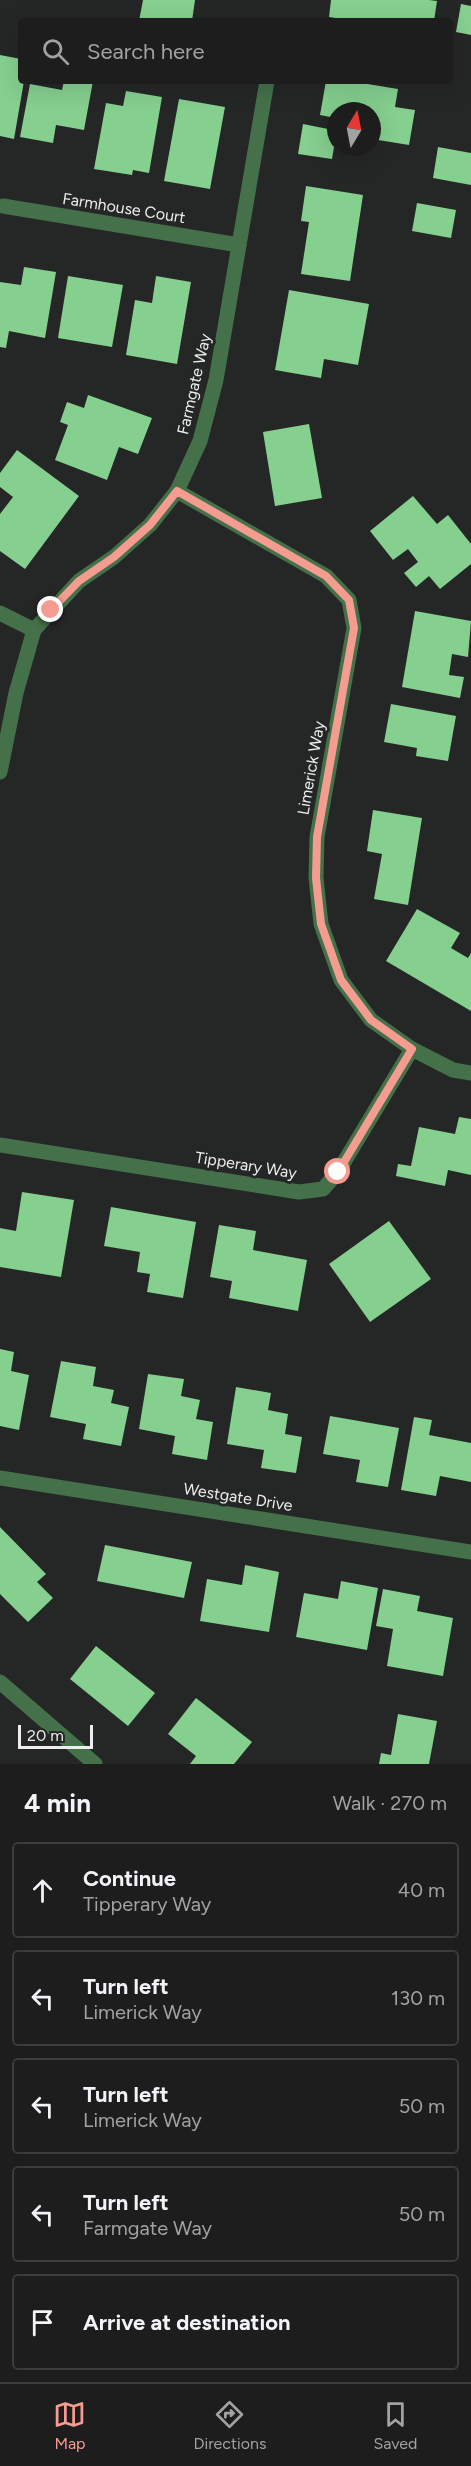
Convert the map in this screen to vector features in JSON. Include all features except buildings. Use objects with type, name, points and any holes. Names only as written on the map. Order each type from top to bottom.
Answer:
[{"type":"street","name":"Farmgate Way","points":[[0,772],[16,693],[34,630],[79,581],[114,557],[150,525],[177,491],[200,441],[216,380],[266,84]]},
{"type":"street","name":"Farmhouse Court","points":[[3,206],[239,245]]},
{"type":"street","name":"Limerick Way","points":[[177,491],[326,576],[349,600],[354,628],[317,837],[316,878],[321,924],[341,980],[371,1020],[412,1049],[453,1070],[471,1073]]},
{"type":"street","points":[[0,613],[34,630]]},
{"type":"street","name":"Tipperary Way","points":[[0,1145],[299,1192],[323,1189],[338,1172],[412,1049]]},
{"type":"street","name":"Westgate Drive","points":[[0,1478],[471,1552]]},
{"type":"street","points":[[0,1682],[95,1764]]},
{"type":"route","points":[[51,610],[79,581],[114,557],[150,525],[177,491],[326,576],[349,600],[354,628],[317,837],[316,878],[321,924],[341,980],[371,1020],[412,1049],[338,1172]]}]
